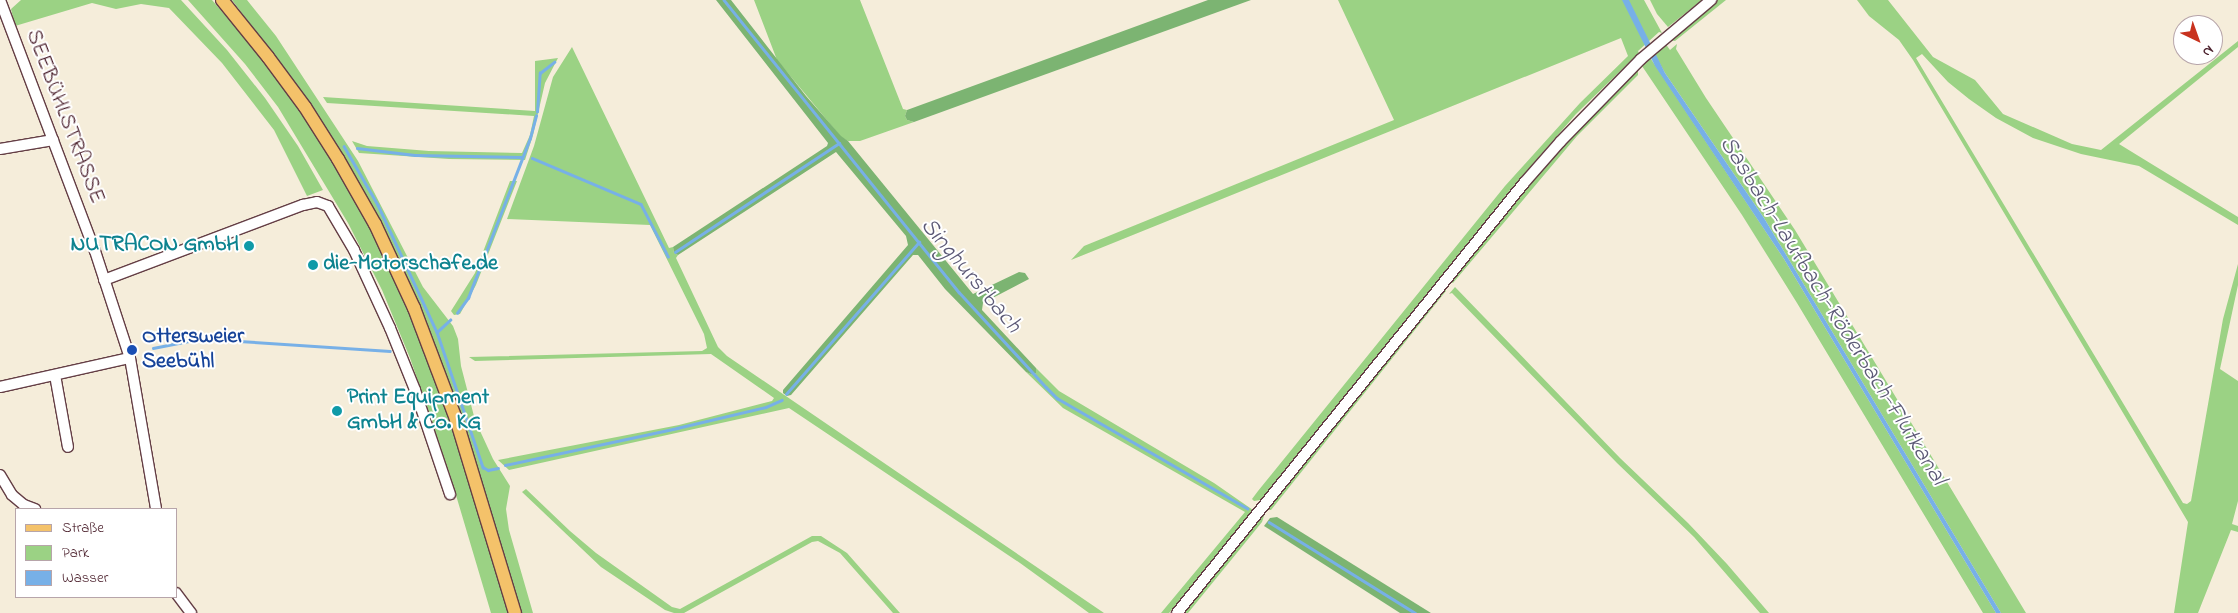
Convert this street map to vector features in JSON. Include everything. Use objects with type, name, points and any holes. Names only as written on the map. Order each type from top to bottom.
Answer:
[{"type":"main road","points":[[222,0],[305,107],[338,159],[374,224],[414,308],[456,419],[514,613]]},
{"type":"street","name":"SEEBÜHLSTRASSE","points":[[1,0],[104,280],[130,358],[156,508]]},
{"type":"street","points":[[1177,613],[1524,183],[1601,98],[1662,40],[1711,0]]},
{"type":"street","points":[[0,149],[52,140]]},
{"type":"street","points":[[104,280],[303,205],[317,202],[328,206],[354,250],[390,328],[416,390],[450,494]]},
{"type":"street","points":[[0,387],[130,358]]},
{"type":"street","points":[[55,375],[68,447]]},
{"type":"street","points":[[0,475],[12,495],[24,505],[32,508]]},
{"type":"street","points":[[178,596],[191,613]]},
{"type":"green space","points":[[21,0],[181,0],[227,50],[265,98],[298,146],[323,190],[307,196],[274,130],[222,63],[169,8],[141,4],[116,9],[92,3],[15,26],[11,9]]},
{"type":"green space","points":[[188,0],[212,0],[265,61],[323,145],[357,202],[395,279],[423,346],[460,447],[509,613],[491,613],[450,475],[410,358],[382,290],[348,223],[278,107],[245,64]]},
{"type":"green space","points":[[232,0],[247,0],[276,36],[358,161],[423,287],[453,326],[458,339],[461,366],[475,420],[493,459],[510,486],[506,509],[509,530],[533,613],[520,613],[464,427],[417,301],[279,62]]},
{"type":"green space","points":[[716,0],[731,0],[806,96],[841,136],[848,141],[973,294],[1019,272],[1025,273],[1029,279],[983,303],[982,310],[1036,368],[1036,373],[1033,375],[1026,372],[945,289],[918,255],[913,255],[791,395],[787,396],[783,393],[783,390],[908,245],[906,236],[836,152],[678,255],[674,253],[673,247],[827,146],[828,143]]},
{"type":"green space","points":[[754,0],[860,0],[903,109],[907,110],[905,116],[907,120],[914,122],[860,141],[848,141],[841,137],[777,60]]},
{"type":"green space","points":[[1208,0],[1251,0],[914,122],[907,120],[905,116],[907,110]]},
{"type":"green space","points":[[1338,0],[1644,0],[1662,33],[1659,32],[1638,51],[1639,53],[1576,114],[1511,189],[1261,500],[1254,501],[1252,499],[1258,491],[1505,186],[1580,103],[1628,56],[1621,38],[1071,260],[1084,246],[1394,120]]},
{"type":"green space","points":[[1650,0],[1702,0],[1668,27],[1657,14]]},
{"type":"green space","points":[[1715,0],[1726,0],[1675,41],[1670,40]]},
{"type":"green space","points":[[1857,0],[1888,0],[1933,57],[1975,80],[2003,114],[2072,144],[2101,150],[2208,65],[2216,65],[2119,144],[2238,217],[2238,225],[2139,166],[2081,154],[2033,138],[1996,118],[1969,99],[1948,82],[1922,54],[1916,58],[2183,503],[2187,504],[2191,501],[2223,319],[2238,264],[2238,285],[2220,369],[2238,381],[2238,501],[2232,524],[2238,526],[2238,532],[2231,530],[2198,613],[2174,613],[2188,522],[1913,60],[1899,40],[1869,16]]},
{"type":"green space","points":[[2238,41],[2238,47],[2223,59],[2223,53]]},
{"type":"green space","points":[[1665,43],[1670,50],[1677,44],[1676,49],[1706,98],[1795,230],[2026,613],[2001,613],[1764,218],[1665,73],[1654,53]]},
{"type":"green space","points":[[572,47],[669,248],[673,247],[674,253],[678,255],[676,258],[718,347],[727,356],[1104,613],[1089,613],[1020,563],[789,408],[509,470],[498,460],[679,425],[772,401],[774,398],[711,354],[475,361],[469,357],[702,351],[707,348],[704,334],[650,225],[507,219],[534,146],[553,77]]},
{"type":"green space","points":[[1649,56],[1784,259],[1996,613],[1983,613],[1797,303],[1742,215],[1642,66]]},
{"type":"green space","points":[[558,58],[545,83],[525,160],[449,159],[359,153],[352,141],[367,146],[429,151],[522,153],[530,135],[534,116],[327,103],[323,97],[535,111],[535,61]]},
{"type":"green space","points":[[1635,68],[1638,70],[1638,75],[1577,136],[1453,283],[1451,282],[1450,278],[1519,193]]},
{"type":"green space","points":[[510,181],[517,181],[476,285],[460,314],[454,315],[451,311],[475,273]]},
{"type":"green space","points":[[1445,287],[1446,291],[1271,510],[1268,510],[1267,508]]},
{"type":"green space","points":[[1455,287],[1620,458],[1688,523],[1727,564],[1769,613],[1760,613],[1694,537],[1617,463],[1452,293],[1449,294]]},
{"type":"green space","points":[[1036,368],[1059,391],[1214,483],[1253,510],[1169,613],[1161,613],[1245,512],[1063,408],[1026,372],[1033,375],[1036,373]]},
{"type":"green space","points":[[526,489],[596,553],[672,607],[680,609],[812,536],[821,536],[847,553],[900,613],[893,613],[840,553],[818,541],[812,542],[684,613],[674,613],[665,610],[601,567],[522,492]]},
{"type":"green space","points":[[1265,513],[1262,522],[1188,613],[1180,613],[1262,514]]},
{"type":"green space","points":[[1277,517],[1431,613],[1400,613],[1264,526],[1270,518]]},
{"type":"water","points":[[1622,0],[1629,0],[1665,73],[1764,218],[2001,613],[1996,613],[1784,259],[1655,66]]},
{"type":"waterway","name":"Singhurstbach","points":[[724,0],[959,292],[1057,398],[1247,508]]},
{"type":"waterway","points":[[537,112],[540,73],[554,62]]},
{"type":"waterway","points":[[457,313],[468,298],[530,138],[536,116]]},
{"type":"waterway","points":[[675,252],[839,143]]},
{"type":"waterway","points":[[344,146],[378,205],[437,332],[483,467],[488,470],[498,468]]},
{"type":"waterway","points":[[357,148],[415,155],[522,157]]},
{"type":"waterway","points":[[532,158],[641,204],[668,256]]},
{"type":"waterway","points":[[786,394],[919,242]]},
{"type":"waterway","points":[[437,332],[450,320]]},
{"type":"waterway","points":[[153,348],[188,341],[231,340]]},
{"type":"waterway","points":[[239,341],[390,351]]},
{"type":"waterway","points":[[505,465],[677,428],[766,407],[782,400]]},
{"type":"waterway","name":"Singhurstbach","points":[[1269,522],[1415,613]]},
{"type":"place","name":"NUTRACON GmbH","points":[[249,246]]},
{"type":"place","name":"die-Motorschafe.de","points":[[313,265]]},
{"type":"place","name":"Ottersweier Seebühl","points":[[132,350]]},
{"type":"place","name":"Print Equipment GmbH & Co. KG","points":[[337,411]]},
{"type":"water label","name":"Sasbach-Laufbach-Röderbach-Flutkanal","points":[[1832,311]]}]
